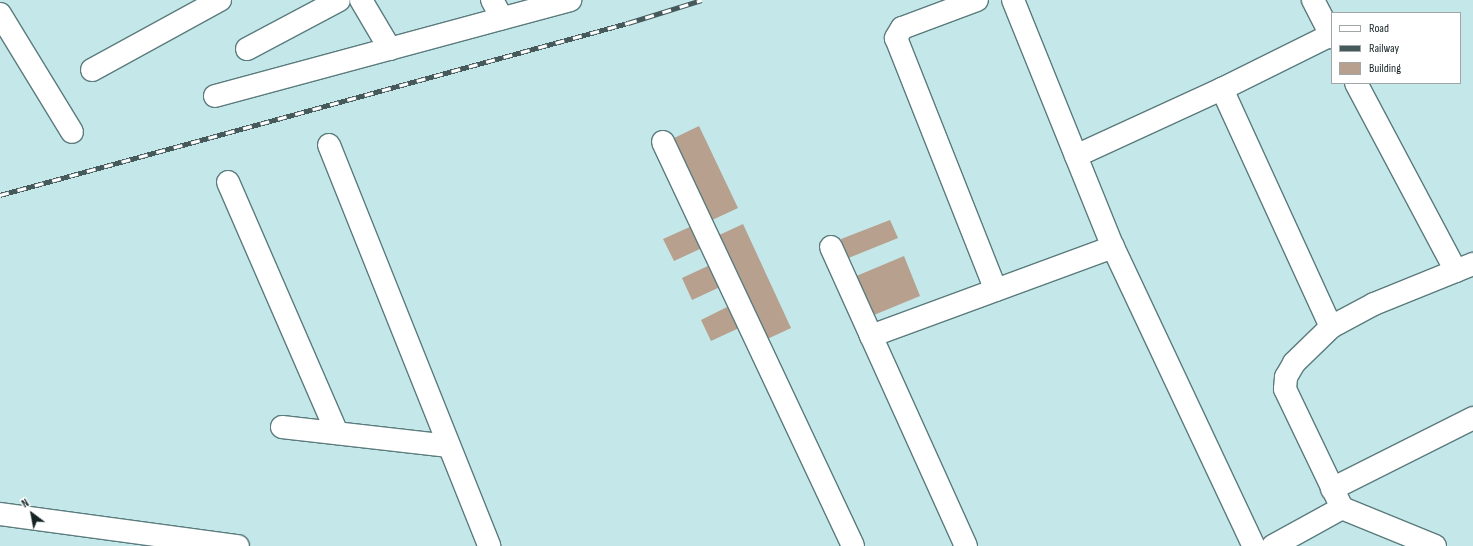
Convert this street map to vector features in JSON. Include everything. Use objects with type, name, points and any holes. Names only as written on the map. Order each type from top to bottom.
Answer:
[{"type":"street","points":[[247,49],[339,0]]},
{"type":"street","points":[[361,0],[390,49]]},
{"type":"street","points":[[215,96],[390,49],[497,9],[570,0]]},
{"type":"street","points":[[977,0],[902,28],[896,38],[996,290]]},
{"type":"street","points":[[1013,0],[1113,248],[1254,546]]},
{"type":"street","points":[[1313,0],[1331,34]]},
{"type":"street","points":[[92,70],[207,3]]},
{"type":"street","points":[[0,14],[72,132]]},
{"type":"street","points":[[1076,156],[1222,90],[1331,36]]},
{"type":"street","points":[[1357,84],[1465,268],[1374,304],[1331,327],[1294,362],[1286,377],[1285,389],[1337,499],[1435,546]]},
{"type":"street","points":[[1222,90],[1331,327]]},
{"type":"street","points":[[663,142],[853,546]]},
{"type":"street","points":[[329,145],[489,546]]},
{"type":"street","points":[[228,182],[337,433]]},
{"type":"street","points":[[831,247],[966,546]]},
{"type":"street","points":[[871,336],[1113,248]]},
{"type":"street","points":[[1273,546],[1337,499],[1473,418]]},
{"type":"street","points":[[282,427],[449,446]]},
{"type":"street","points":[[0,514],[238,546]]},
{"type":"building","points":[[699,126],[738,208],[708,222],[670,140]]},
{"type":"building","points":[[890,220],[898,238],[846,259],[841,239]]},
{"type":"building","points":[[743,224],[791,328],[763,341],[715,237]]},
{"type":"building","points":[[692,226],[702,248],[674,261],[663,239]]},
{"type":"building","points":[[904,256],[920,296],[869,317],[854,277]]},
{"type":"building","points":[[710,265],[720,287],[692,300],[682,278]]},
{"type":"building","points":[[729,306],[739,328],[711,341],[701,320]]},
{"type":"railway","points":[[0,195],[628,23],[702,0]]}]
